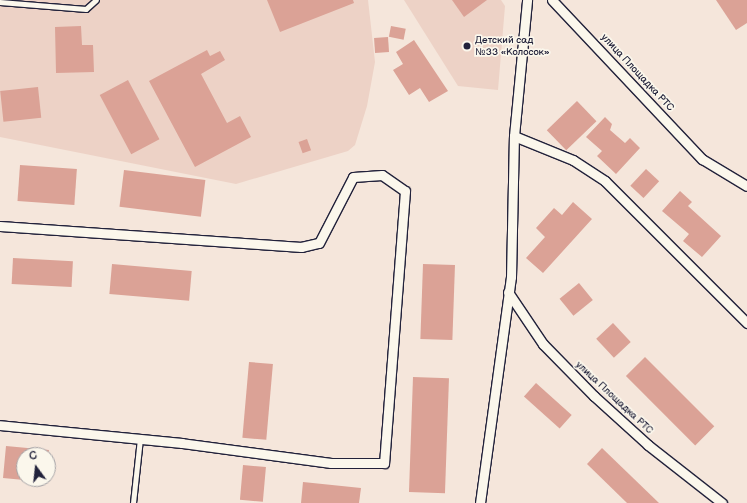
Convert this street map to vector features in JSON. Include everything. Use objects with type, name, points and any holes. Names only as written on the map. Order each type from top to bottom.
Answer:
[{"type":"street","points":[[480,503],[508,292],[514,136],[527,0]]},
{"type":"street","name":"улица Площадка РТС","points":[[552,0],[702,159],[747,186]]},
{"type":"street","points":[[514,136],[573,160],[606,181],[747,323]]},
{"type":"street","points":[[0,226],[301,247],[319,243],[353,177],[382,176],[406,191],[384,463],[331,463],[140,439],[0,425]]},
{"type":"street","name":"улица Площадка РТС","points":[[508,292],[542,344],[594,396],[648,445],[722,503]]},
{"type":"lane","points":[[0,2],[86,9],[96,0]]},
{"type":"lane","points":[[133,503],[140,439]]},
{"type":"shaded area","points":[[0,0],[368,0],[375,62],[367,106],[355,145],[348,151],[236,184],[0,137]]},
{"type":"shaded area","name":"Детский сад №33 «Колосок»","points":[[404,0],[501,0],[505,6],[498,90],[458,86]]},
{"type":"building","points":[[267,0],[353,0],[354,3],[280,32]]},
{"type":"building","points":[[452,0],[487,0],[464,17]]},
{"type":"building","points":[[716,0],[747,0],[747,23],[736,30]]},
{"type":"building","points":[[81,26],[82,45],[93,45],[94,72],[56,73],[55,27]]},
{"type":"building","points":[[391,26],[406,29],[404,40],[389,37]]},
{"type":"building","points":[[388,37],[389,52],[375,53],[374,38]]},
{"type":"building","points":[[414,40],[448,91],[429,102],[420,88],[409,95],[393,70],[403,64],[396,52]]},
{"type":"building","points":[[207,50],[210,56],[220,51],[225,60],[201,74],[227,123],[240,116],[251,137],[195,167],[149,81]]},
{"type":"building","points":[[128,80],[159,139],[131,154],[100,95]]},
{"type":"building","points":[[38,87],[41,118],[3,122],[0,91]]},
{"type":"building","points":[[577,101],[596,121],[566,150],[547,130]]},
{"type":"building","points":[[605,117],[612,124],[610,130],[625,143],[630,138],[640,148],[616,174],[597,156],[602,151],[586,137]]},
{"type":"building","points":[[307,139],[311,150],[303,153],[299,142]]},
{"type":"building","points":[[20,165],[77,169],[74,205],[17,201]]},
{"type":"building","points":[[646,169],[659,181],[643,198],[630,186]]},
{"type":"building","points":[[124,170],[205,180],[201,217],[119,207]]},
{"type":"building","points":[[680,191],[692,202],[688,206],[721,236],[702,257],[683,241],[689,234],[662,211]]},
{"type":"building","points":[[573,202],[592,219],[543,273],[526,258],[545,237],[536,228],[554,208],[562,215]]},
{"type":"building","points":[[13,258],[73,261],[72,287],[12,284]]},
{"type":"building","points":[[112,264],[192,271],[189,301],[109,294]]},
{"type":"building","points":[[423,264],[455,265],[452,340],[420,339]]},
{"type":"building","points":[[579,283],[593,300],[573,316],[560,299]]},
{"type":"building","points":[[613,323],[631,342],[614,358],[596,339]]},
{"type":"building","points":[[645,357],[714,426],[695,445],[626,376]]},
{"type":"building","points":[[249,362],[273,364],[266,440],[242,438]]},
{"type":"building","points":[[413,377],[449,378],[445,493],[409,492]]},
{"type":"building","points":[[536,383],[572,415],[560,428],[524,396]]},
{"type":"building","points":[[6,446],[17,447],[16,479],[3,478]]},
{"type":"building","points":[[602,448],[659,503],[627,503],[587,464]]},
{"type":"building","points":[[243,465],[266,467],[263,502],[240,500]]},
{"type":"building","points":[[303,482],[361,488],[359,503],[301,503]]},
{"type":"place","name":"Детский сад №33 «Колосок»","points":[[467,46]]}]
